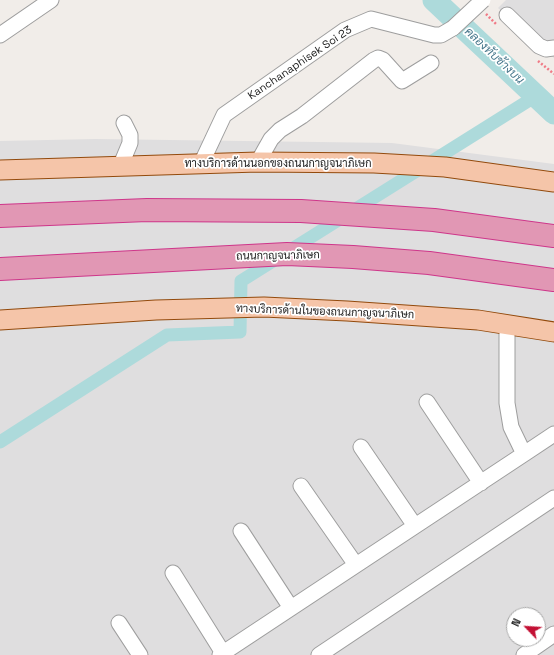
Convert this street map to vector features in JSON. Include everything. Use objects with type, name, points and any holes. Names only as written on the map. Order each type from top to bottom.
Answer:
[{"type":"highway","points":[[0,216],[147,210],[301,210],[434,220],[554,236]]},
{"type":"highway","points":[[0,222],[54,214]]},
{"type":"highway","name":"ถนนกาญจนาภิเษก","points":[[0,269],[287,254],[353,257],[486,270],[554,280]]},
{"type":"main road","name":"ทางบริการด้านนอกของถนนกาญจนาภิเษก","points":[[5,169],[258,162],[374,163],[445,167],[554,182]]},
{"type":"main road","name":"ทางบริการด้านในของถนนกาญจนาภิเษก","points":[[0,320],[156,310],[264,307],[354,311],[507,324],[554,332]]},
{"type":"street","points":[[0,35],[51,0]]},
{"type":"street","name":"Kanchanaphisek Soi 23","points":[[201,164],[224,115],[345,30],[370,19],[434,35],[441,35],[453,28],[483,0]]},
{"type":"street","points":[[507,15],[539,46],[546,49],[554,48]]},
{"type":"street","points":[[258,162],[271,139],[280,130],[313,108],[374,60],[378,58],[383,60],[402,81],[432,63]]},
{"type":"street","points":[[120,167],[130,143],[130,135],[124,123]]},
{"type":"street","points":[[507,324],[506,403],[511,427],[524,454]]},
{"type":"street","points":[[427,402],[481,483]]},
{"type":"street","points":[[173,573],[221,654],[554,434]]},
{"type":"street","points":[[361,447],[415,526]]},
{"type":"street","points":[[301,486],[356,565]]},
{"type":"street","points":[[319,655],[554,498]]},
{"type":"street","points":[[241,531],[291,608]]},
{"type":"street","points":[[119,623],[140,655]]},
{"type":"street","points":[[524,655],[554,634]]},
{"type":"shaded area","points":[[506,0],[554,0],[554,58],[498,8]]},
{"type":"shaded area","points":[[96,139],[392,143],[554,164],[554,655],[0,655],[0,141]]},
{"type":"waterway","name":"คลองทับช้างบน","points":[[434,0],[554,113]]},
{"type":"waterway","points":[[0,442],[167,335],[240,332],[241,281],[536,96]]}]
